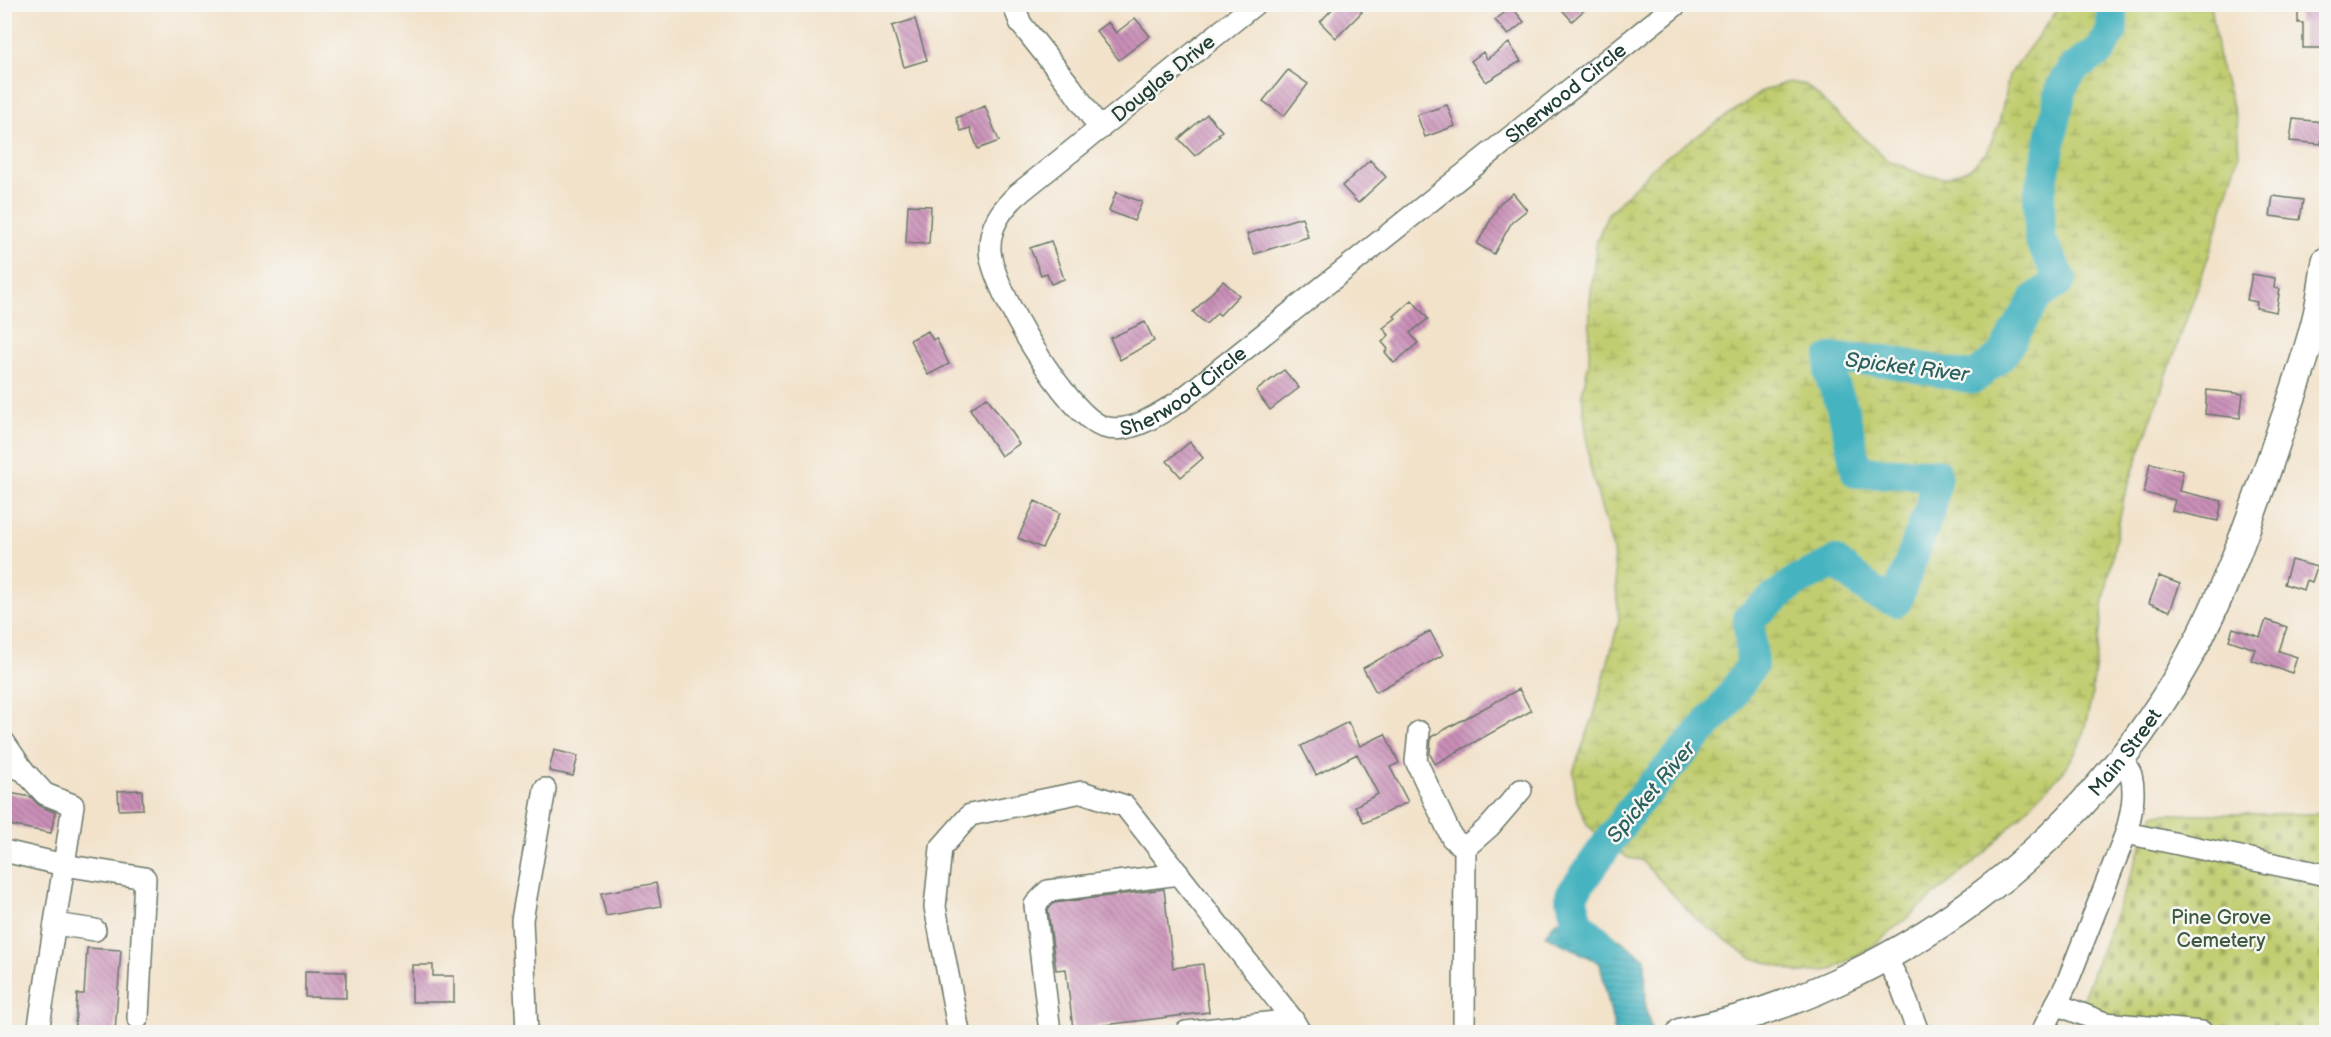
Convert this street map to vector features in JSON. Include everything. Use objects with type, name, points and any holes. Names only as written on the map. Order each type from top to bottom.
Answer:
[{"type":"main road","name":"Main Street","points":[[1681,1032],[1734,1020],[1779,1006],[1856,974],[1886,958],[1943,923],[2006,874],[2052,833],[2095,789],[2169,692],[2208,620],[2239,546],[2306,354],[2317,315],[2326,261]]},
{"type":"street","points":[[1013,4],[1021,24],[1071,87],[1100,129]]},
{"type":"street","name":"Douglas Drive","points":[[1100,129],[1255,4]]},
{"type":"street","name":"Sherwood Circle","points":[[1100,129],[1004,208],[994,225],[990,249],[992,265],[1018,320],[1049,372],[1073,404],[1087,419],[1105,428],[1126,428],[1163,412],[1196,388],[1677,4]]},
{"type":"street","points":[[1419,732],[1416,761],[1452,838],[1465,848]]},
{"type":"street","points":[[4,742],[14,767],[45,794],[73,805],[38,1032]]},
{"type":"street","points":[[2042,1032],[2067,983],[2126,833],[2132,812],[2131,773],[2120,758]]},
{"type":"street","points":[[527,1032],[522,920],[545,789]]},
{"type":"street","points":[[1464,1032],[1465,848],[1490,826],[1521,790]]},
{"type":"street","points":[[959,1032],[935,907],[941,848],[970,815],[1082,792],[1125,806],[1297,1026]]},
{"type":"street","points":[[2126,833],[2326,875]]},
{"type":"street","points":[[4,851],[64,866],[145,878],[138,1018]]},
{"type":"street","points":[[1050,1032],[1035,905],[1048,891],[1179,874]]},
{"type":"street","points":[[55,924],[95,930]]},
{"type":"street","points":[[1886,958],[1918,1032]]},
{"type":"street","points":[[2056,1004],[2105,1028],[2202,1032]]},
{"type":"street","points":[[1186,1032],[1297,1026]]},
{"type":"green space","points":[[2057,5],[2211,5],[2219,61],[2237,121],[2239,154],[2212,246],[2124,497],[2104,600],[2091,701],[2081,742],[2066,768],[1985,853],[1873,946],[1832,970],[1800,973],[1750,957],[1697,920],[1641,860],[1628,858],[1588,826],[1577,801],[1573,772],[1594,715],[1619,620],[1613,550],[1590,467],[1582,394],[1589,362],[1590,301],[1597,240],[1608,214],[1659,162],[1763,91],[1788,82],[1806,85],[1887,160],[1923,175],[1945,178],[1970,168],[1987,152],[1999,124],[2009,75],[2055,13]]},
{"type":"green space","name":"Pine Grove Cemetery","points":[[2154,814],[2326,814],[2326,1032],[2070,1032]]},
{"type":"water","points":[[1584,912],[1645,959],[1646,1009],[1652,1032],[1615,1032],[1600,963],[1545,935],[1555,922]]},
{"type":"building","points":[[1337,4],[1355,4],[1362,12],[1336,38],[1320,22]]},
{"type":"building","points":[[1557,4],[1591,4],[1572,21]]},
{"type":"building","points":[[2298,4],[2326,4],[2326,48],[2303,48],[2303,23],[2298,23]]},
{"type":"building","points":[[1512,7],[1524,22],[1508,35],[1495,20]]},
{"type":"building","points":[[1135,18],[1150,36],[1119,60],[1096,31],[1108,22],[1116,33]]},
{"type":"building","points":[[915,19],[927,60],[904,67],[892,26]]},
{"type":"building","points":[[1509,43],[1521,61],[1486,82],[1471,61],[1483,52],[1487,59]]},
{"type":"building","points":[[1288,70],[1308,84],[1284,116],[1263,101]]},
{"type":"building","points":[[1447,105],[1455,126],[1425,137],[1417,115]]},
{"type":"building","points":[[985,106],[999,141],[978,149],[970,128],[961,131],[956,118]]},
{"type":"building","points":[[1207,114],[1222,131],[1195,156],[1179,139]]},
{"type":"building","points":[[2293,119],[2323,122],[2321,144],[2290,141]]},
{"type":"building","points":[[1370,160],[1386,177],[1358,203],[1342,186]]},
{"type":"building","points":[[1116,192],[1142,202],[1134,221],[1109,211]]},
{"type":"building","points":[[1513,193],[1527,210],[1512,222],[1494,254],[1477,244],[1500,203]]},
{"type":"building","points":[[2273,196],[2303,200],[2300,220],[2270,216]]},
{"type":"building","points":[[908,205],[931,206],[929,244],[906,243]]},
{"type":"building","points":[[1302,217],[1308,237],[1254,254],[1247,234]]},
{"type":"building","points":[[1051,241],[1064,279],[1051,284],[1047,273],[1041,275],[1030,248]]},
{"type":"building","points":[[2252,274],[2275,278],[2274,288],[2280,289],[2276,312],[2256,308],[2257,302],[2247,300]]},
{"type":"building","points":[[1223,281],[1239,295],[1220,315],[1217,313],[1206,324],[1193,312]]},
{"type":"building","points":[[1412,300],[1428,319],[1410,333],[1418,343],[1394,363],[1385,352],[1388,349],[1382,342],[1389,335],[1383,328],[1396,318],[1394,316]]},
{"type":"building","points":[[1145,322],[1154,341],[1120,360],[1110,338]]},
{"type":"building","points":[[928,331],[933,340],[936,338],[949,364],[928,375],[910,340]]},
{"type":"building","points":[[1284,370],[1299,388],[1270,410],[1256,391]]},
{"type":"building","points":[[2207,390],[2243,394],[2240,418],[2205,414]]},
{"type":"building","points":[[987,397],[1019,444],[1001,456],[970,409]]},
{"type":"building","points":[[1190,442],[1203,458],[1181,477],[1167,461]]},
{"type":"building","points":[[2150,463],[2183,471],[2179,491],[2222,501],[2218,521],[2172,511],[2175,500],[2144,493]]},
{"type":"building","points":[[1035,501],[1060,513],[1042,548],[1018,538]]},
{"type":"building","points":[[2291,560],[2317,567],[2312,582],[2307,580],[2304,590],[2284,584]]},
{"type":"building","points":[[2159,576],[2180,584],[2170,611],[2149,603]]},
{"type":"building","points":[[2266,620],[2287,627],[2279,651],[2297,657],[2292,673],[2251,660],[2255,649],[2229,640],[2233,628],[2260,637]]},
{"type":"building","points":[[1430,631],[1443,655],[1376,692],[1363,668]]},
{"type":"building","points":[[1519,689],[1531,711],[1435,764],[1430,754],[1431,737]]},
{"type":"building","points":[[1348,722],[1360,746],[1385,734],[1399,763],[1390,767],[1408,802],[1364,823],[1355,806],[1378,794],[1357,754],[1316,775],[1301,746]]},
{"type":"building","points":[[554,750],[578,756],[573,776],[549,771]]},
{"type":"building","points":[[142,790],[143,809],[119,810],[118,791]]},
{"type":"building","points":[[4,792],[31,797],[40,806],[55,812],[51,833],[4,824]]},
{"type":"building","points":[[656,883],[661,906],[606,916],[601,893]]},
{"type":"building","points":[[1164,889],[1173,968],[1203,964],[1209,1012],[1073,1029],[1066,969],[1056,970],[1048,909],[1054,903]]},
{"type":"building","points":[[87,948],[121,950],[115,1032],[81,1032],[81,1028],[75,1028],[77,994],[84,994]]},
{"type":"building","points":[[412,965],[433,965],[433,976],[454,976],[454,1002],[412,1002]]},
{"type":"building","points":[[305,971],[346,972],[346,998],[305,997]]},
{"type":"waterway","name":"Spicket River","points":[[1603,946],[1578,924],[1571,895],[1635,805],[1725,705],[1752,665],[1749,618],[1795,582],[1835,562],[1874,593],[1896,601],[1931,506],[1936,474],[1857,472],[1844,412],[1830,375],[1831,359],[1886,361],[1974,378],[2002,355],[2035,299],[2061,279],[2040,240],[2039,196],[2062,85],[2074,68],[2101,50],[2112,30],[2112,4]]}]
